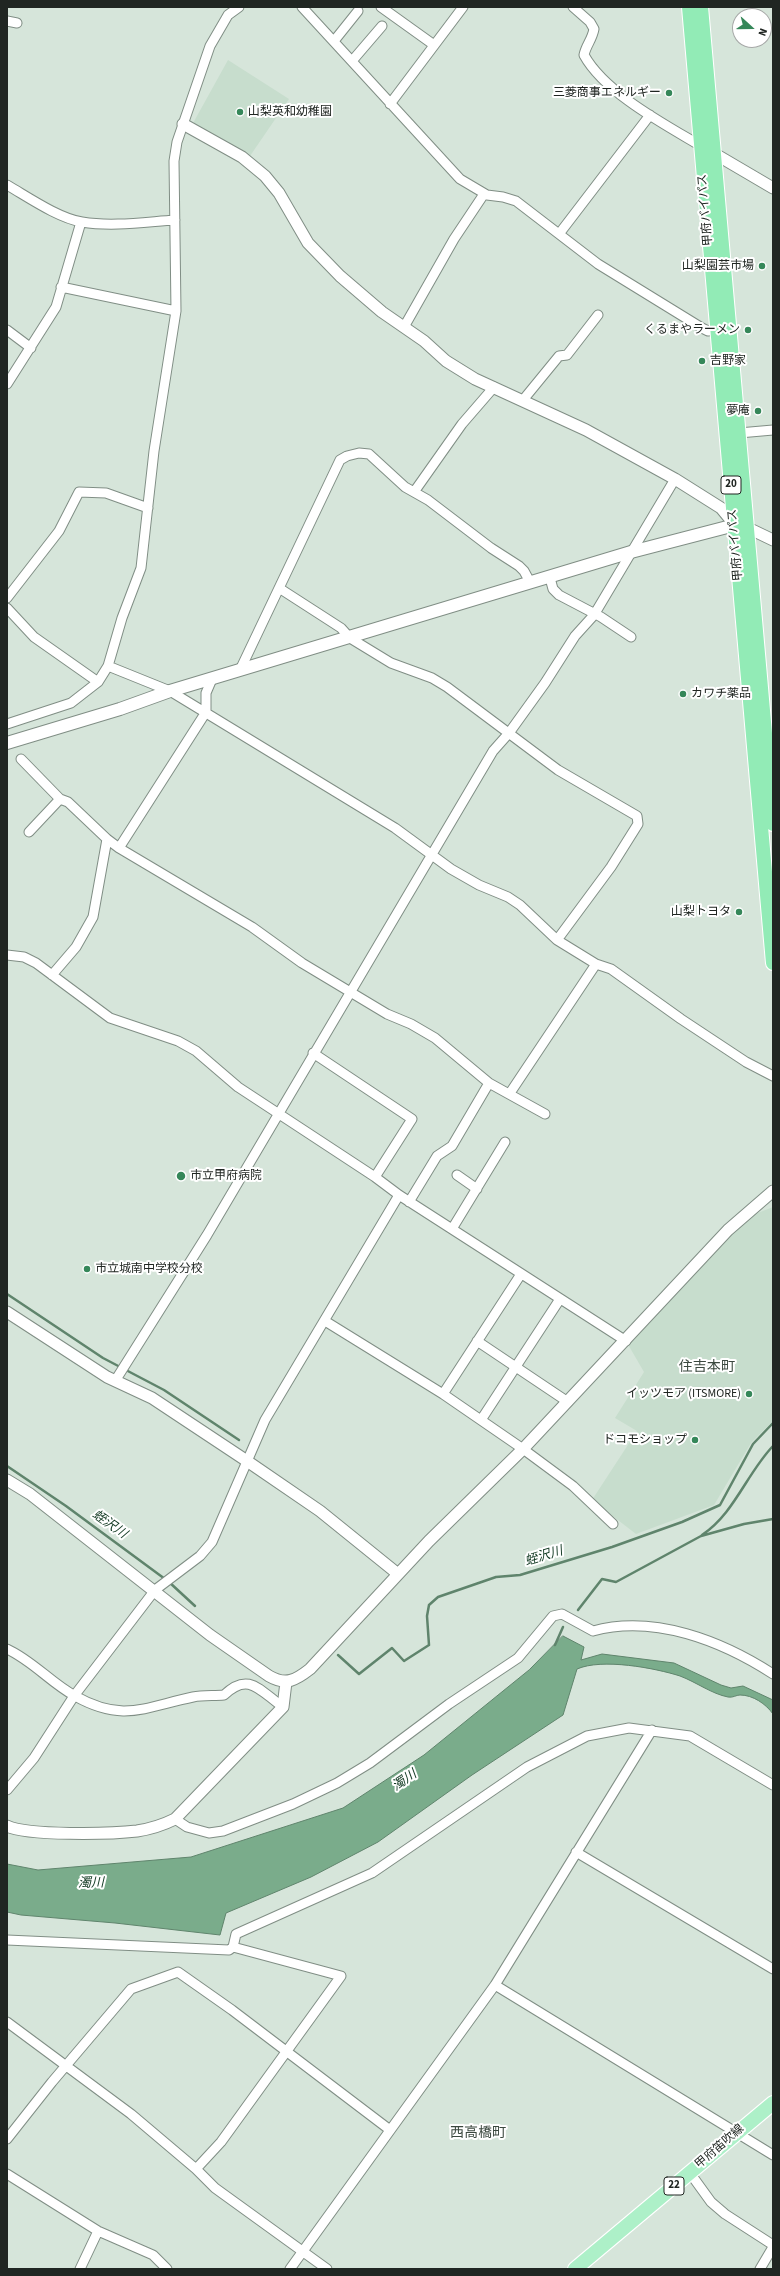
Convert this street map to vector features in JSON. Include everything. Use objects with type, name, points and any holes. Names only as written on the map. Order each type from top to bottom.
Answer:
[{"type":"highway","name":"甲府バイパス","points":[[689,7],[716,330],[768,721],[773,824]]},
{"type":"highway","name":"甲府バイパス","points":[[701,7],[739,433],[742,527],[773,963]]},
{"type":"main road","points":[[7,743],[120,709],[170,691],[350,638],[530,582],[550,578],[632,552],[742,527]]},
{"type":"main road","name":"甲府笛吹線","points":[[575,2269],[773,2103]]},
{"type":"street","points":[[7,724],[71,703],[98,682],[108,666],[122,618],[141,568],[154,451],[176,311],[174,161],[177,142],[210,46],[228,15],[239,7]]},
{"type":"street","points":[[302,7],[460,179],[484,194],[516,201],[598,264],[702,328],[708,331],[716,330]]},
{"type":"street","points":[[381,7],[434,45]]},
{"type":"street","points":[[390,104],[463,7]]},
{"type":"street","points":[[573,7],[590,22],[594,29],[591,42],[585,50],[584,55],[589,64],[630,102],[650,116],[773,188]]},
{"type":"street","points":[[334,41],[358,11]]},
{"type":"street","points":[[7,21],[17,23]]},
{"type":"street","points":[[352,61],[382,26]]},
{"type":"street","points":[[559,234],[650,116]]},
{"type":"street","points":[[183,124],[242,157],[265,176],[279,192],[308,243],[340,276],[382,312],[404,327],[460,371],[586,430],[675,479],[722,508],[742,527],[773,540]]},
{"type":"street","points":[[7,185],[41,204],[81,222],[102,224],[175,220]]},
{"type":"street","points":[[404,327],[454,239],[484,194]]},
{"type":"street","points":[[7,384],[56,306],[81,222]]},
{"type":"street","points":[[61,287],[176,311]]},
{"type":"street","points":[[523,400],[559,356],[568,355],[598,315]]},
{"type":"street","points":[[7,330],[31,348]]},
{"type":"street","points":[[414,492],[462,424],[494,387]]},
{"type":"street","points":[[739,433],[773,430]]},
{"type":"street","points":[[240,670],[340,460],[347,456],[359,453],[369,454],[405,487],[519,566],[524,571],[530,582]]},
{"type":"street","points":[[116,1379],[206,1234],[350,990],[432,856],[492,751],[509,733],[545,683],[575,636],[594,615],[675,479]]},
{"type":"street","points":[[7,598],[59,531],[79,492],[106,493],[148,508]]},
{"type":"street","points":[[550,578],[553,589],[559,595],[594,615],[601,617],[631,637]]},
{"type":"street","points":[[279,588],[341,628],[350,638],[391,663],[432,678],[447,687],[472,704],[558,770],[637,816],[638,824],[615,861],[557,940]]},
{"type":"street","points":[[7,608],[34,637],[98,682]]},
{"type":"street","points":[[108,666],[170,691],[395,828],[432,856],[479,885],[508,897],[557,940],[596,964],[611,969],[681,1019],[746,1062],[773,1076]]},
{"type":"street","points":[[119,848],[206,712],[206,693],[212,679]]},
{"type":"street","points":[[21,759],[60,799],[68,802],[107,839],[119,848],[228,912],[252,927],[283,951],[350,990],[387,1014],[411,1024],[435,1038],[489,1083],[510,1093],[545,1114]]},
{"type":"street","points":[[29,832],[60,799]]},
{"type":"street","points":[[52,975],[76,947],[93,917],[107,839]]},
{"type":"street","points":[[7,955],[24,957],[52,975],[110,1018],[178,1041],[196,1051],[238,1087],[375,1177],[399,1195],[626,1341]]},
{"type":"street","points":[[510,1093],[596,964]]},
{"type":"street","points":[[313,1053],[412,1119],[375,1177]]},
{"type":"street","points":[[410,1202],[437,1156],[452,1146],[489,1083]]},
{"type":"street","points":[[452,1229],[504,1142]]},
{"type":"street","points":[[457,1175],[477,1189]]},
{"type":"street","points":[[7,1480],[30,1494],[159,1588],[210,1635],[269,1676],[278,1681],[286,1682],[298,1678],[310,1669],[398,1574],[523,1449],[737,1221],[773,1191]]},
{"type":"street","points":[[7,1790],[34,1758],[74,1696],[159,1588],[200,1556],[212,1542],[265,1420],[399,1195]]},
{"type":"street","points":[[443,1394],[522,1274]]},
{"type":"street","points":[[481,1420],[560,1299]]},
{"type":"street","points":[[7,1312],[116,1379],[152,1398],[247,1461],[320,1511],[398,1574]]},
{"type":"street","points":[[325,1321],[443,1394],[523,1449],[573,1486],[613,1524]]},
{"type":"street","points":[[477,1341],[568,1402]]},
{"type":"street","points":[[175,1819],[187,1827],[209,1833],[223,1831],[293,1804],[337,1783],[370,1763],[449,1704],[518,1658],[554,1616],[562,1614],[593,1632],[622,1625],[691,1636],[746,1657],[773,1674]]},
{"type":"street","points":[[7,1649],[20,1655],[74,1696],[102,1708],[133,1712],[195,1696],[224,1695],[234,1685],[243,1682],[252,1685],[283,1707]]},
{"type":"street","points":[[7,1826],[30,1831],[111,1832],[156,1827],[175,1819],[283,1707],[286,1682]]},
{"type":"street","points":[[233,1947],[236,1934],[372,1873],[526,1767],[587,1736],[629,1728],[690,1736],[773,1785]]},
{"type":"street","points":[[290,2269],[495,1985],[652,1730]]},
{"type":"street","points":[[576,1852],[773,1969]]},
{"type":"street","points":[[7,1940],[229,1950],[233,1947],[341,1976],[221,2142],[196,2169]]},
{"type":"street","points":[[7,2139],[52,2082],[131,1989],[178,1972],[390,2130]]},
{"type":"street","points":[[495,1985],[773,2155]]},
{"type":"street","points":[[7,2022],[131,2114],[196,2169],[215,2188],[327,2269]]},
{"type":"street","points":[[690,2173],[711,2202],[725,2214],[773,2246],[760,2269]]},
{"type":"street","points":[[7,2174],[98,2231],[152,2255],[167,2269]]},
{"type":"street","points":[[80,2269],[98,2231]]},
{"type":"shaded area","name":"山梨英和幼稚園","points":[[228,60],[289,99],[250,156],[192,125]]},
{"type":"shaded area","points":[[773,1207],[773,1421],[751,1443],[714,1505],[636,1534],[592,1500],[637,1431],[615,1418],[644,1372],[626,1341],[737,1221]]},
{"type":"water","name":"濁川","points":[[563,1636],[584,1647],[581,1660],[602,1654],[674,1663],[721,1685],[731,1688],[743,1686],[773,1700],[773,1714],[767,1707],[754,1698],[745,1695],[730,1697],[722,1695],[710,1691],[680,1676],[669,1673],[628,1665],[600,1664],[588,1666],[577,1669],[563,1715],[472,1775],[378,1842],[311,1877],[226,1913],[220,1935],[115,1923],[21,1915],[7,1912],[7,1864],[38,1870],[191,1857],[343,1808],[424,1755],[529,1670]]},
{"type":"waterway","points":[[7,1294],[103,1358],[164,1390],[239,1440]]},
{"type":"waterway","name":"蛭沢川","points":[[338,1655],[359,1674],[392,1648],[404,1661],[429,1645],[427,1616],[429,1605],[438,1597],[496,1577],[520,1575],[612,1547],[682,1522],[720,1505],[753,1444],[773,1423]]},
{"type":"waterway","points":[[702,1535],[713,1526],[732,1505],[755,1468],[773,1446]]},
{"type":"waterway","name":"蛭沢川","points":[[7,1466],[66,1506],[165,1579]]},
{"type":"waterway","points":[[578,1610],[602,1579],[616,1582],[701,1536],[744,1524],[773,1519]]},
{"type":"waterway","name":"蛭沢川","points":[[169,1582],[195,1606]]},
{"type":"waterway","points":[[555,1645],[563,1627]]},
{"type":"place","name":"三菱商事エネルギー","points":[[669,93]]},
{"type":"place","name":"山梨英和幼稚園","points":[[240,112]]},
{"type":"place","name":"山梨園芸市場","points":[[762,266]]},
{"type":"place","name":"くるまやラーメン","points":[[748,330]]},
{"type":"place","name":"吉野家","points":[[702,361]]},
{"type":"place","name":"夢庵","points":[[758,411]]},
{"type":"place","name":"カワチ薬品","points":[[683,694]]},
{"type":"place","name":"山梨トヨタ","points":[[739,912]]},
{"type":"place","name":"市立甲府病院","points":[[181,1176]]},
{"type":"place","name":"市立城南中学校分校","points":[[87,1269]]},
{"type":"place","name":"イッツモア (ITSMORE)","points":[[749,1394]]},
{"type":"place","name":"ドコモショップ","points":[[695,1440]]},
{"type":"district","name":"住吉本町","points":[[707,1368]]},
{"type":"district","name":"西高橋町","points":[[478,2134]]}]
